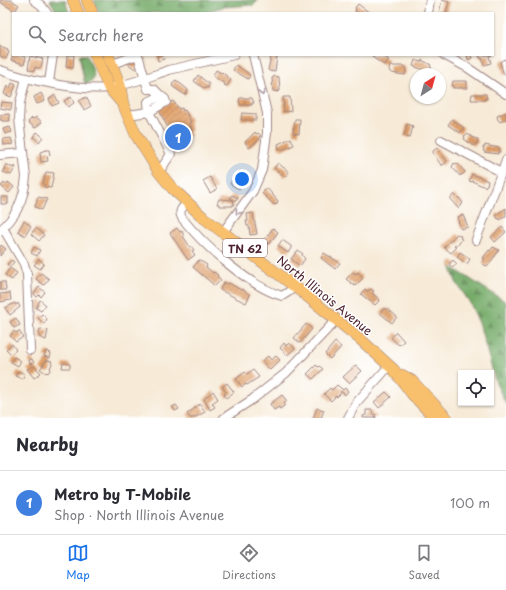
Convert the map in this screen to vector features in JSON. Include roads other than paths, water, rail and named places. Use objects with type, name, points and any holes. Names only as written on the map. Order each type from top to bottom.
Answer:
[{"type":"highway","points":[[73,0],[78,12]]},
{"type":"highway","points":[[87,0],[92,12]]},
{"type":"highway","points":[[95,56],[108,88],[123,104]]},
{"type":"highway","points":[[110,60],[120,85],[123,104]]},
{"type":"highway","name":"North Illinois Avenue","points":[[123,104],[136,135],[159,172],[172,188],[223,232],[337,319],[392,368],[412,394],[443,417]]},
{"type":"street","points":[[34,0],[41,5],[46,12]]},
{"type":"street","points":[[428,12],[430,0]]},
{"type":"street","points":[[49,82],[53,56]]},
{"type":"street","points":[[110,60],[132,56]]},
{"type":"street","points":[[138,56],[148,89],[145,96],[148,102],[149,112],[171,154],[159,172]]},
{"type":"street","points":[[0,70],[26,78],[49,82],[86,88],[108,88],[170,70],[230,56]]},
{"type":"street","points":[[223,232],[253,191],[262,170],[267,125],[266,113],[253,56]]},
{"type":"street","points":[[446,56],[468,68],[506,94]]},
{"type":"street","points":[[26,78],[20,103],[19,120],[26,177],[23,196],[16,212],[2,229],[24,264],[27,274],[30,350]]},
{"type":"street","points":[[128,115],[149,112],[166,102],[165,99],[154,89],[148,89]]},
{"type":"street","points":[[148,102],[161,96]]},
{"type":"street","points":[[441,140],[501,172]]},
{"type":"street","points":[[0,154],[23,153]]},
{"type":"street","points":[[476,240],[506,160]]},
{"type":"street","points":[[187,202],[180,211],[180,214],[186,223],[205,244],[249,280],[282,296],[296,288]]},
{"type":"street","points":[[224,418],[253,399],[286,373],[337,319]]},
{"type":"street","points":[[348,418],[356,403],[392,368]]},
{"type":"place","name":"Metro by T-Mobile","points":[[178,137]]}]
